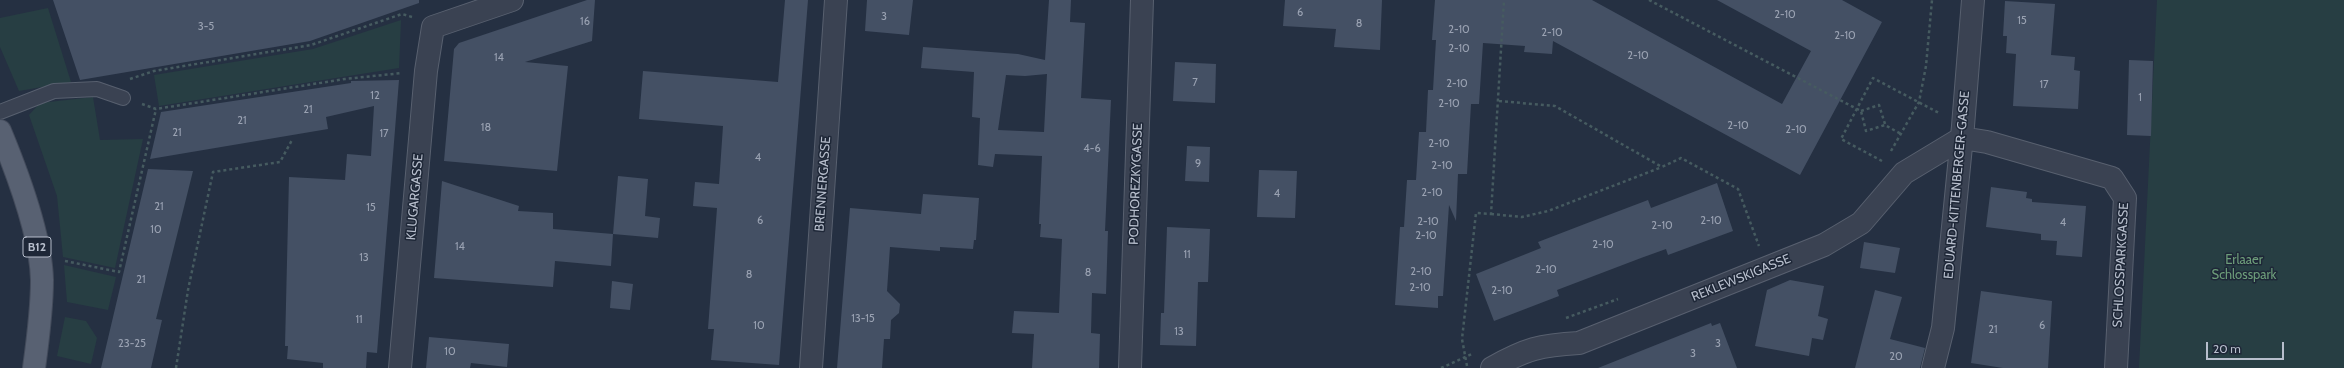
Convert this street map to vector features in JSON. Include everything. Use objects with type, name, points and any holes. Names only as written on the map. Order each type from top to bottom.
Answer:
[{"type":"main road","name":"B12","points":[[0,131],[17,172],[40,256],[42,280],[34,368]]},
{"type":"street","points":[[433,27],[512,0]]},
{"type":"street","name":"BRENNERGASSE","points":[[811,368],[836,0]]},
{"type":"street","name":"PODHOREZKYGASSE","points":[[1130,368],[1142,0]]},
{"type":"street","name":"EDUARD-KITTENBERGER-GASSE","points":[[1933,368],[1943,328],[1963,132],[1973,0]]},
{"type":"street","name":"KLUGARGASSE","points":[[400,368],[426,71],[433,27]]},
{"type":"street","name":"REKLEWSKIGASSE","points":[[1485,359],[1514,355],[1542,345],[1579,343],[1824,245],[1862,222],[1904,173],[1963,132]]},
{"type":"street","name":"SCHLOSSPARKGASSE","points":[[1963,132],[1987,142],[2112,178],[2125,198],[2116,368]]},
{"type":"lane","points":[[0,112],[54,92],[97,89],[123,98]]},
{"type":"path","points":[[1491,214],[1504,0]]},
{"type":"path","points":[[1649,0],[1857,109],[1861,112],[1866,131],[1885,125]]},
{"type":"path","points":[[1880,168],[1885,163],[1919,102],[1926,66],[1932,0]]},
{"type":"path","points":[[97,89],[154,71],[311,45],[402,14],[433,27]]},
{"type":"path","points":[[123,98],[156,109],[345,79],[426,71]]},
{"type":"path","points":[[1885,163],[1841,140],[1873,78],[1919,102],[1963,132]]},
{"type":"path","points":[[1499,101],[1556,106],[1662,167]]},
{"type":"path","points":[[1861,112],[1879,106],[1885,125],[1902,134]]},
{"type":"path","points":[[40,256],[119,272],[156,109]]},
{"type":"path","points":[[176,368],[188,290],[213,172],[280,162],[292,140]]},
{"type":"path","points":[[1468,368],[1464,356],[1462,339],[1476,213],[1522,217],[1548,211],[1662,167],[1681,158],[1738,189],[1768,268]]},
{"type":"path","points":[[1751,249],[1766,244]]},
{"type":"path","points":[[1560,321],[1619,299]]},
{"type":"path","points":[[1441,368],[1464,356],[1485,359]]},
{"type":"green space","name":"Erlaaer Schlosspark","points":[[2157,0],[2344,0],[2344,368],[2139,368]]},
{"type":"green space","points":[[48,8],[71,82],[19,91],[0,47],[0,18]]},
{"type":"green space","points":[[401,20],[399,68],[159,106],[154,75],[313,49]]},
{"type":"green space","points":[[93,97],[100,140],[143,139],[115,268],[63,257],[57,196],[29,115],[40,103]]},
{"type":"green space","points":[[64,265],[116,277],[108,310],[67,302]]},
{"type":"green space","points":[[65,317],[86,321],[97,338],[91,364],[57,356]]},
{"type":"building","points":[[53,0],[419,0],[419,3],[310,41],[80,80]]},
{"type":"building","points":[[587,0],[595,0],[592,41],[525,62],[568,66],[557,171],[444,161],[454,49],[459,43]]},
{"type":"building","points":[[785,0],[808,0],[779,365],[711,360],[714,329],[708,329],[717,208],[693,206],[695,182],[719,184],[723,126],[639,119],[643,71],[778,82]]},
{"type":"building","points":[[867,0],[913,0],[909,35],[865,31]]},
{"type":"building","points":[[1049,0],[1071,0],[1070,22],[1085,23],[1081,98],[1111,100],[1105,231],[1108,231],[1106,294],[1092,293],[1091,333],[1100,334],[1099,368],[1032,368],[1034,334],[1012,333],[1014,311],[1059,313],[1062,239],[1040,237],[1041,224],[1039,224],[1042,156],[995,154],[993,167],[978,165],[980,118],[972,117],[974,72],[921,68],[923,47],[1018,54],[1045,60]],"holes":[[[1047,74],[1044,132],[998,130],[1006,75],[1025,76]]]},
{"type":"building","points":[[1285,0],[1382,0],[1380,50],[1334,47],[1336,29],[1283,26]]},
{"type":"building","points":[[1435,0],[1592,0],[1782,104],[1811,51],[1717,0],[1842,0],[1882,22],[1800,175],[1553,41],[1552,54],[1524,52],[1525,46],[1483,43],[1479,104],[1471,104],[1467,174],[1458,174],[1456,221],[1449,205],[1443,296],[1438,296],[1438,308],[1395,305],[1400,227],[1404,227],[1407,180],[1416,180],[1419,132],[1426,132],[1428,90],[1433,90],[1436,40],[1432,40]]},
{"type":"building","points":[[2005,1],[2055,4],[2051,55],[2075,57],[2074,70],[2080,71],[2078,109],[2013,106],[2016,54],[2006,53],[2007,36],[2003,36]]},
{"type":"building","points":[[2129,60],[2153,61],[2151,136],[2127,135]]},
{"type":"building","points":[[1175,62],[1216,64],[1215,103],[1173,101]]},
{"type":"building","points":[[399,80],[377,353],[367,352],[366,368],[323,368],[323,363],[287,359],[288,346],[285,346],[289,177],[345,180],[347,154],[371,156],[374,106],[326,117],[328,129],[150,159],[161,112],[351,83],[351,81]]},
{"type":"building","points":[[1187,146],[1210,147],[1209,182],[1185,181]]},
{"type":"building","points":[[148,169],[193,171],[156,319],[162,320],[151,368],[101,368]]},
{"type":"building","points":[[1259,170],[1297,171],[1295,218],[1257,217]]},
{"type":"building","points":[[618,176],[648,179],[645,216],[660,218],[658,238],[613,234]]},
{"type":"building","points":[[442,181],[519,206],[518,211],[553,213],[553,229],[613,234],[611,266],[555,261],[553,287],[434,278]]},
{"type":"building","points":[[1717,183],[1733,231],[1668,255],[1666,249],[1641,258],[1557,290],[1559,296],[1494,321],[1476,274],[1541,248],[1538,242],[1648,200],[1651,208]]},
{"type":"building","points":[[1991,187],[2027,192],[2026,198],[2032,199],[2032,202],[2086,206],[2082,257],[2056,255],[2057,241],[2041,240],[2041,234],[1986,227]]},
{"type":"building","points":[[923,194],[979,198],[976,240],[974,240],[973,249],[940,247],[940,251],[890,247],[887,291],[900,304],[899,313],[891,320],[890,339],[884,339],[882,368],[837,368],[850,208],[921,214]]},
{"type":"building","points":[[1167,227],[1210,229],[1208,282],[1198,282],[1196,346],[1160,345],[1161,313],[1164,313]]},
{"type":"building","points":[[1864,242],[1900,248],[1895,273],[1860,268]]},
{"type":"building","points":[[1790,280],[1824,286],[1818,316],[1828,319],[1823,340],[1812,338],[1809,356],[1755,346],[1767,290]]},
{"type":"building","points":[[612,281],[633,284],[630,310],[610,308]]},
{"type":"building","points":[[1875,290],[1902,297],[1890,339],[1925,348],[1920,368],[1855,368]]},
{"type":"building","points":[[1981,291],[2052,301],[2048,368],[2003,368],[1971,363]]},
{"type":"building","points":[[1711,323],[1712,326],[1720,323],[1737,368],[1598,368]]},
{"type":"building","points":[[429,337],[509,344],[507,367],[471,363],[470,368],[426,368]]}]
